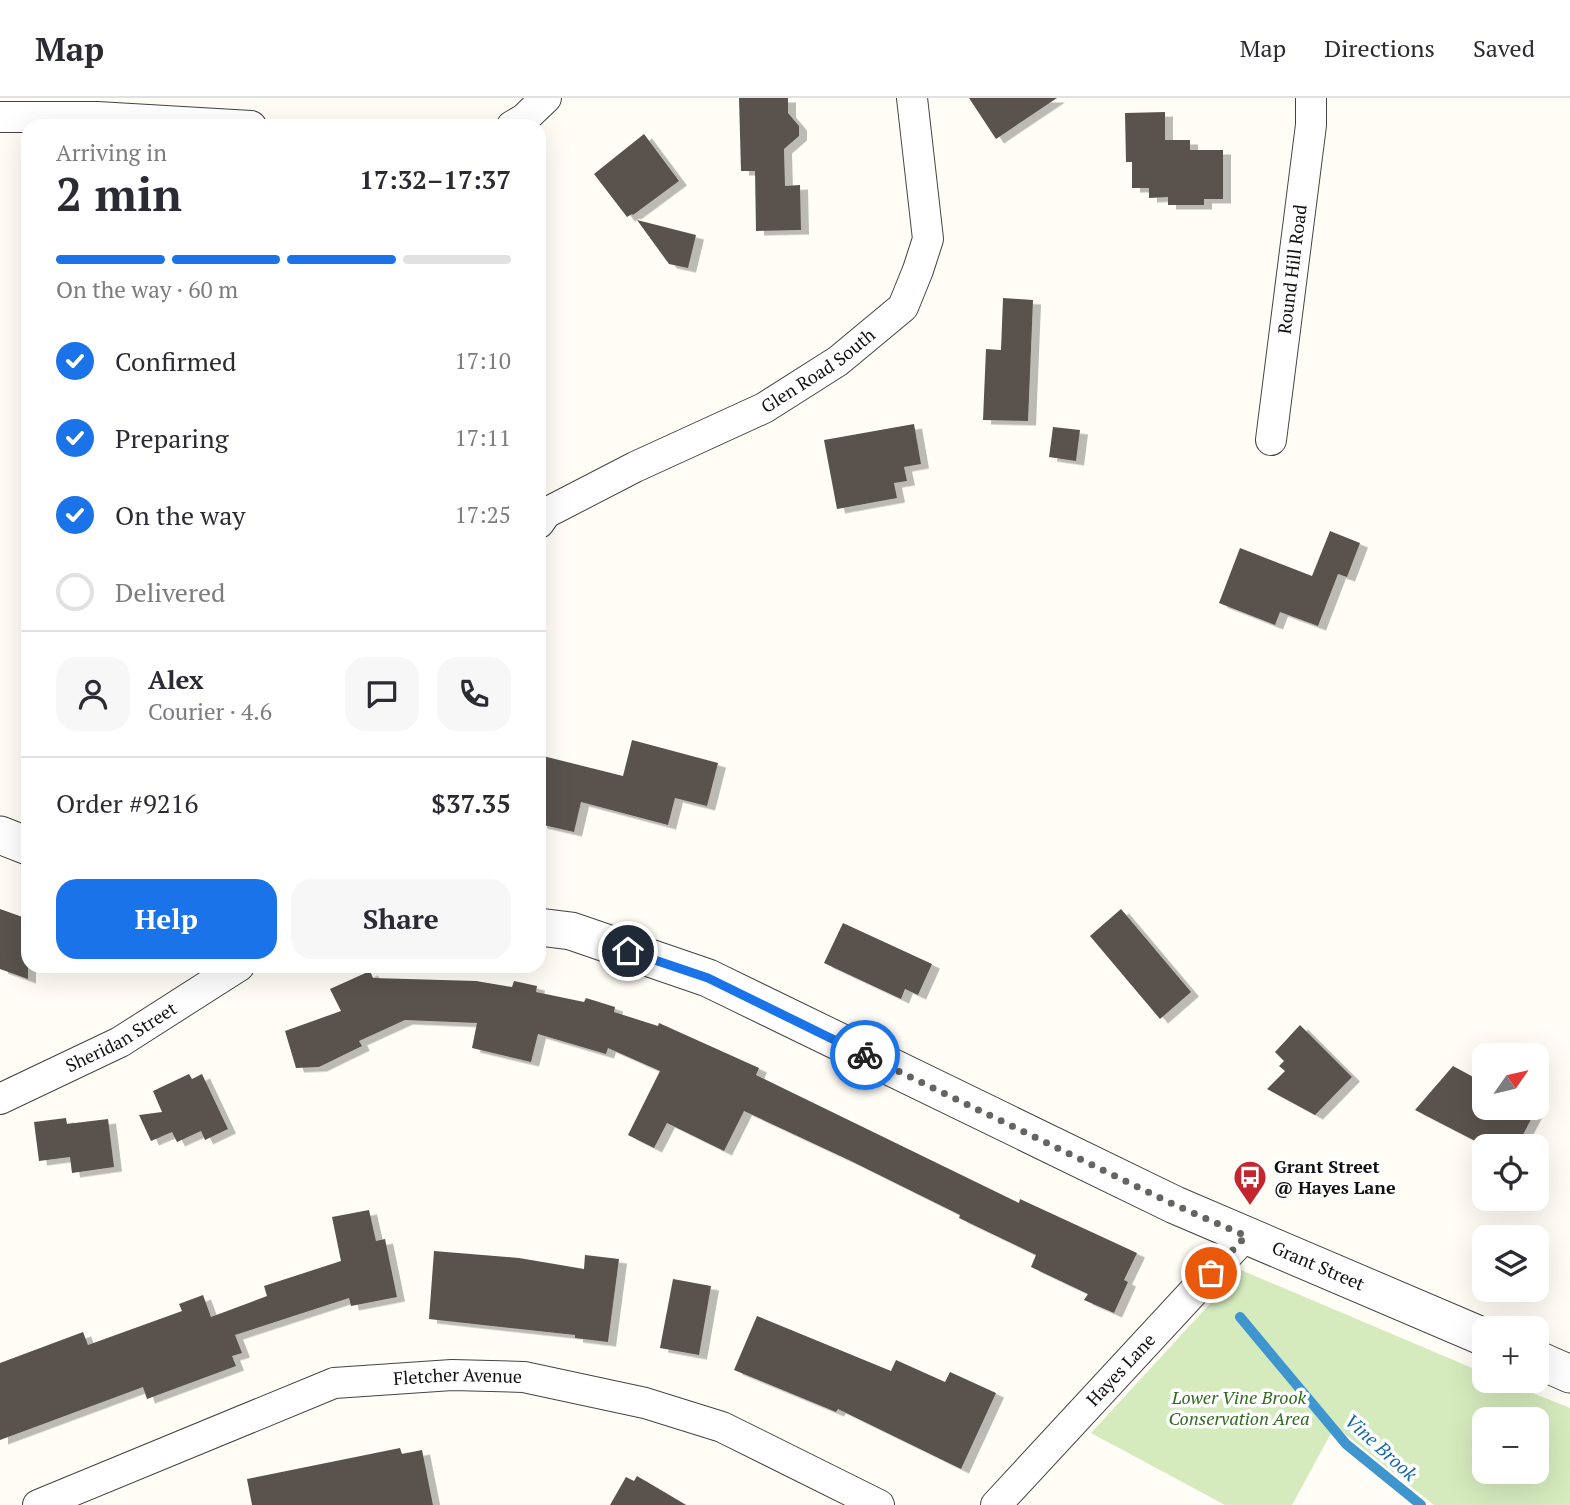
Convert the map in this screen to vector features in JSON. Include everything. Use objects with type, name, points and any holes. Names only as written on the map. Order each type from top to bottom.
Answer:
[{"type":"street","points":[[524,119],[546,98]]},
{"type":"street","name":"Glen Road South","points":[[546,513],[635,467],[764,408],[838,361],[903,307],[928,239],[912,98]]},
{"type":"street","name":"Round Hill Road","points":[[1271,440],[1309,139],[1311,98]]},
{"type":"street","points":[[0,117],[97,117],[200,110],[229,119]]},
{"type":"street","points":[[0,835],[21,843]]},
{"type":"street","name":"Grant Street","points":[[546,928],[571,931],[708,978],[1163,1199],[1472,1332]]},
{"type":"street","name":"Sheridan Street","points":[[0,1099],[120,1042],[228,973]]},
{"type":"street","name":"Hayes Lane","points":[[996,1505],[1246,1236]]},
{"type":"street","points":[[1549,1365],[1570,1374]]},
{"type":"street","name":"Fletcher Avenue","points":[[38,1505],[334,1383],[452,1375],[524,1377],[635,1400],[722,1427],[879,1505]]},
{"type":"green space","name":"Lower Vine Brook Conservation Area","points":[[1241,1270],[1472,1368],[1472,1393],[1533,1393],[1570,1408],[1570,1505],[1434,1505],[1335,1426],[1292,1505],[1225,1505],[1091,1433]]},
{"type":"building","points":[[739,98],[788,98],[788,113],[799,126],[799,136],[784,149],[785,186],[800,185],[801,230],[756,231],[755,171],[741,171]]},
{"type":"building","points":[[969,98],[1057,98],[996,139]]},
{"type":"building","points":[[1165,112],[1165,140],[1190,140],[1190,150],[1223,150],[1223,199],[1204,199],[1204,205],[1168,205],[1168,197],[1149,198],[1149,188],[1132,188],[1132,162],[1126,162],[1125,113]]},
{"type":"building","points":[[644,134],[679,181],[627,217],[594,174]]},
{"type":"building","points":[[637,220],[696,235],[688,268],[669,264]]},
{"type":"building","points":[[1003,298],[1033,300],[1028,421],[983,420],[986,349],[1001,350]]},
{"type":"building","points":[[914,424],[921,464],[904,467],[907,481],[894,483],[897,498],[837,509],[824,440]]},
{"type":"building","points":[[1053,427],[1080,430],[1076,461],[1049,457]]},
{"type":"building","points":[[1330,531],[1360,543],[1347,577],[1338,574],[1318,626],[1280,612],[1275,625],[1219,603],[1240,548],[1312,576]]},
{"type":"building","points":[[632,740],[718,763],[707,806],[675,798],[668,825],[581,802],[574,832],[546,826],[546,757],[623,776]]},
{"type":"building","points":[[0,909],[21,916],[21,973],[28,973],[28,979],[0,969]]},
{"type":"building","points":[[1121,909],[1191,992],[1160,1019],[1090,936]]},
{"type":"building","points":[[843,923],[932,964],[918,995],[905,989],[901,999],[824,963]]},
{"type":"building","points":[[366,973],[371,973],[373,978],[476,981],[512,987],[514,981],[537,986],[536,992],[584,1002],[586,998],[615,1007],[614,1012],[658,1026],[659,1023],[759,1068],[756,1075],[1019,1203],[1020,1199],[1137,1253],[1124,1280],[1128,1282],[1114,1313],[1084,1300],[1088,1294],[1031,1267],[1036,1255],[851,1161],[744,1111],[724,1151],[667,1123],[654,1148],[628,1135],[660,1071],[608,1048],[606,1054],[538,1034],[531,1062],[472,1048],[477,1023],[405,1020],[359,1041],[362,1046],[319,1067],[296,1068],[285,1031],[341,1011],[330,989]]},
{"type":"building","points":[[1300,1025],[1352,1077],[1315,1115],[1267,1089],[1285,1071],[1279,1066],[1284,1061],[1275,1052]]},
{"type":"building","points":[[1453,1066],[1472,1076],[1472,1120],[1531,1120],[1523,1134],[1472,1134],[1472,1139],[1415,1110]]},
{"type":"building","points":[[189,1074],[192,1079],[202,1074],[228,1129],[205,1140],[201,1131],[177,1142],[172,1132],[151,1141],[139,1115],[162,1112],[153,1091]]},
{"type":"building","points":[[66,1118],[67,1124],[108,1119],[114,1167],[72,1173],[70,1157],[39,1161],[34,1122]]},
{"type":"building","points":[[369,1210],[376,1241],[385,1239],[397,1297],[351,1306],[349,1298],[235,1335],[242,1353],[232,1356],[236,1366],[147,1399],[143,1387],[0,1440],[0,1363],[83,1332],[88,1345],[182,1311],[179,1304],[203,1295],[211,1317],[267,1296],[264,1286],[341,1261],[332,1217]]},
{"type":"building","points":[[434,1251],[519,1258],[584,1269],[585,1255],[619,1259],[608,1342],[575,1338],[575,1335],[429,1319]]},
{"type":"building","points":[[673,1279],[711,1286],[699,1355],[660,1348]]},
{"type":"building","points":[[757,1316],[891,1371],[896,1360],[945,1382],[950,1372],[996,1393],[961,1469],[838,1409],[836,1412],[734,1370]]},
{"type":"building","points":[[400,1448],[402,1454],[422,1450],[433,1505],[252,1505],[247,1479]]},
{"type":"building","points":[[637,1476],[686,1505],[610,1505],[626,1477],[634,1481]]},
{"type":"waterway","name":"Vine Brook","points":[[1240,1317],[1346,1444],[1421,1505]]},
{"type":"way so far","points":[[865,1055],[1175,1205],[1246,1236],[1211,1273]]},
{"type":"place","name":"Grant Street @ Hayes Lane","points":[[1250,1207]]},
{"type":"route","points":[[628,951],[708,978],[865,1055]]}]
